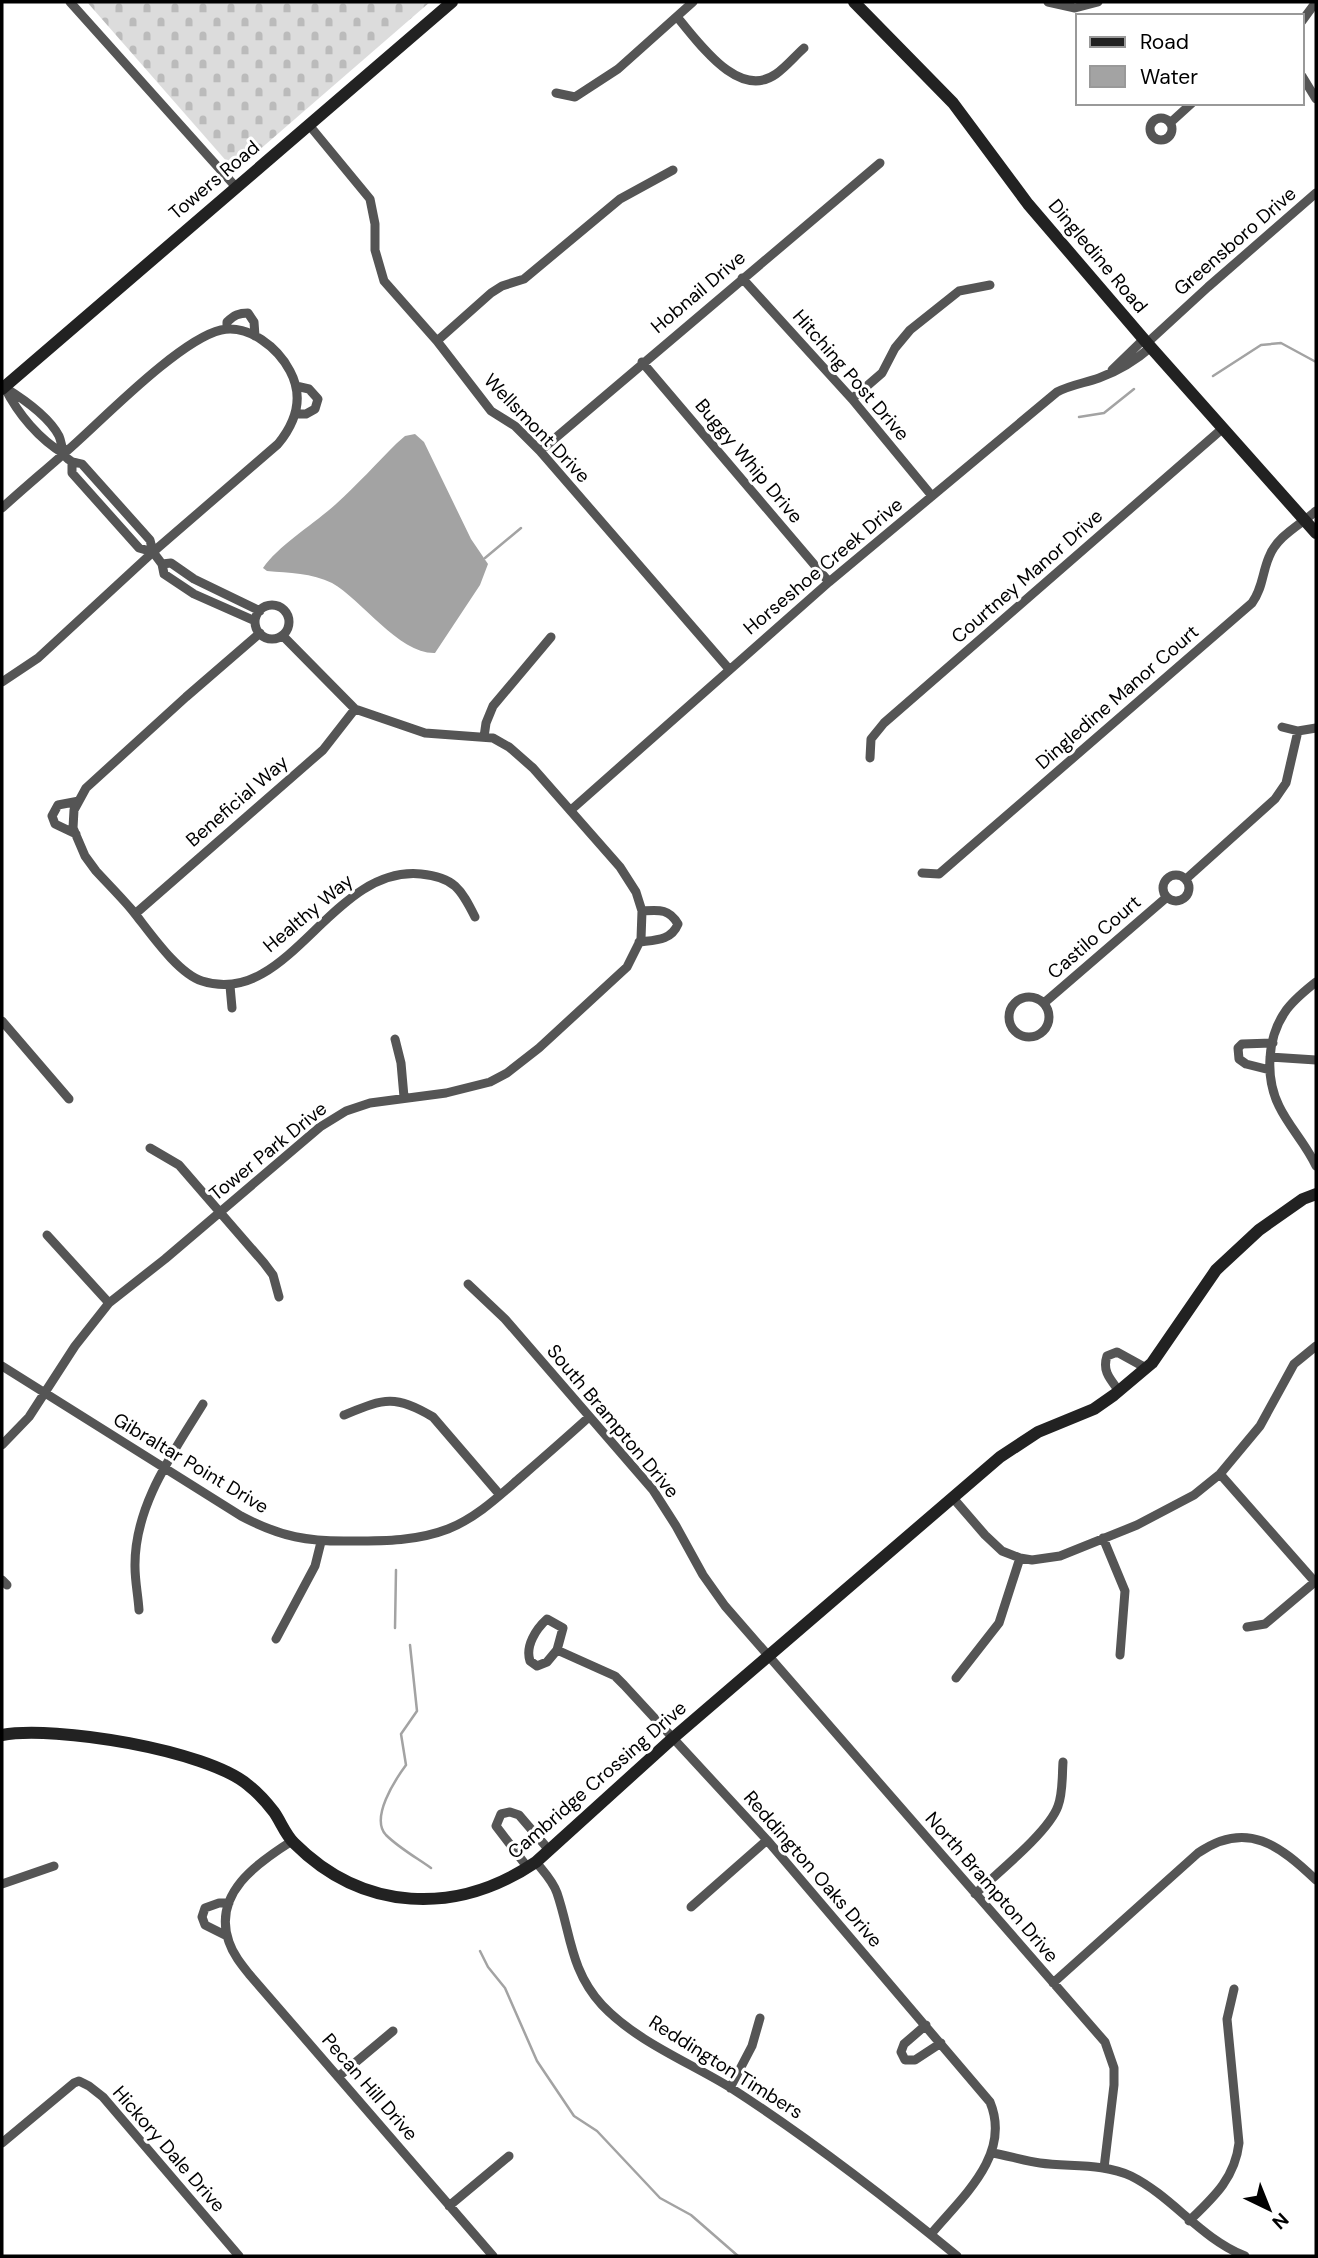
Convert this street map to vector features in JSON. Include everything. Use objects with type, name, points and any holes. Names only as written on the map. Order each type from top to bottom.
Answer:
[{"type":"street","points":[[71,2],[235,186]]},
{"type":"street","name":"Towers Road","points":[[3,387],[452,2]]},
{"type":"street","points":[[556,93],[575,97],[618,69],[693,2]]},
{"type":"street","name":"Dingledine Road","points":[[854,2],[953,103],[1028,204],[1316,533]]},
{"type":"street","points":[[1048,2],[1074,8],[1098,2]]},
{"type":"street","points":[[1304,18],[1316,2]]},
{"type":"street","points":[[677,17],[722,68],[743,78],[757,80],[775,75],[804,48]]},
{"type":"street","points":[[1304,79],[1316,99]]},
{"type":"street","points":[[1170,123],[1190,105]]},
{"type":"street","name":"Wellsmont Drive","points":[[309,125],[370,199],[375,224],[375,250],[384,281],[437,341],[491,411],[514,426],[540,450],[729,669]]},
{"type":"street","name":"Hobnail Drive","points":[[540,450],[880,163]]},
{"type":"street","points":[[437,341],[491,293],[502,286],[524,279],[620,199],[673,170]]},
{"type":"street","name":"Greensboro Drive","points":[[1147,343],[1316,193]]},
{"type":"street","name":"Hitching Post Drive","points":[[742,278],[852,399],[932,496]]},
{"type":"street","points":[[852,399],[882,373],[895,348],[910,330],[960,291],[990,285]]},
{"type":"street","points":[[227,329],[227,322],[232,317],[248,313],[254,322],[255,336]]},
{"type":"street","points":[[2,508],[202,337],[227,329],[255,336],[278,354],[290,371],[298,391],[295,414],[278,444],[153,552],[38,658],[2,682]]},
{"type":"street","name":"Horseshoe Creek Drive","points":[[571,810],[829,582],[1057,392],[1100,378],[1147,343]]},
{"type":"street","name":"Buggy Whip Drive","points":[[642,362],[829,582]]},
{"type":"street","points":[[295,414],[306,414],[316,409],[318,399],[309,389],[296,386]]},
{"type":"street","points":[[3,387],[25,399],[58,435],[64,454],[72,462],[82,464],[150,540],[164,574],[194,594],[255,621],[260,634],[272,639],[283,636],[289,626],[288,615],[280,607],[270,606],[260,611],[255,621]]},
{"type":"street","name":"Courtney Manor Drive","points":[[870,758],[871,739],[884,723],[1223,429]]},
{"type":"street","name":"Dingledine Manor Court","points":[[922,873],[939,874],[1252,603],[1260,592],[1269,555],[1280,539],[1316,511]]},
{"type":"street","points":[[162,564],[171,563],[194,579],[260,611]]},
{"type":"street","points":[[232,1008],[230,986],[201,981],[189,975],[96,871],[73,828],[74,810],[86,788],[260,634]]},
{"type":"street","name":"Tower Park Drive","points":[[2,1445],[19,1429],[83,1335],[109,1303],[320,1127],[346,1111],[404,1097],[446,1093],[491,1082],[507,1073],[619,976],[634,957],[639,943],[642,911],[630,881],[571,810],[517,754],[493,738],[425,733],[355,709],[283,636]]},
{"type":"street","points":[[484,737],[493,706],[551,637]]},
{"type":"street","name":"Beneficial Way","points":[[135,914],[323,750],[355,709]]},
{"type":"street","points":[[1282,727],[1298,730],[1316,728]]},
{"type":"street","name":"Castilo Court","points":[[1186,879],[1275,799],[1286,783],[1298,730]]},
{"type":"street","points":[[76,834],[55,824],[52,816],[58,805],[79,801]]},
{"type":"street","name":"Healthy Way","points":[[230,986],[252,980],[264,973],[357,892],[385,878],[417,874],[450,881],[463,893],[475,917]]},
{"type":"street","name":"Castilo Court","points":[[1175,875],[1186,879],[1190,888],[1184,899],[1176,901],[1167,897],[1163,887],[1167,879],[1175,875]]},
{"type":"street","name":"Castilo Court","points":[[1044,1003],[1167,897]]},
{"type":"street","points":[[639,943],[666,939],[678,924],[670,912],[642,911]]},
{"type":"street","points":[[1316,982],[1284,1014],[1270,1057],[1272,1089],[1278,1104],[1316,1166]]},
{"type":"street","name":"Castilo Court","points":[[1031,997],[1044,1003],[1049,1021],[1042,1032],[1029,1037],[1017,1032],[1010,1022],[1014,1004],[1031,997]]},
{"type":"street","points":[[2,1021],[69,1099]]},
{"type":"street","points":[[395,1040],[401,1063],[404,1097]]},
{"type":"street","points":[[1270,1070],[1246,1064],[1240,1059],[1238,1048],[1242,1044],[1273,1043]]},
{"type":"street","points":[[1270,1057],[1316,1060]]},
{"type":"street","points":[[150,1148],[179,1165],[220,1212],[264,1263],[272,1275],[279,1297]]},
{"type":"street","name":"Cambridge Crossing Drive","points":[[2,1735],[31,1731],[76,1734],[181,1755],[213,1765],[248,1785],[273,1811],[292,1841],[327,1872],[383,1895],[448,1899],[512,1878],[532,1865],[673,1738],[1020,1443],[1094,1409],[1119,1391],[1152,1363],[1216,1270],[1259,1230],[1303,1199],[1316,1196]]},
{"type":"street","points":[[47,1235],[109,1303]]},
{"type":"street","name":"South Brampton Drive","points":[[468,1284],[505,1319],[653,1490],[702,1575],[724,1606],[770,1656]]},
{"type":"street","points":[[953,1498],[993,1544],[1020,1558],[1038,1560],[1060,1556],[1103,1538],[1171,1509],[1220,1474],[1260,1426],[1294,1364],[1316,1346]]},
{"type":"street","points":[[1119,1391],[1106,1374],[1104,1364],[1107,1356],[1117,1352],[1146,1368]]},
{"type":"street","name":"Gibraltar Point Drive","points":[[2,1366],[164,1469],[265,1529],[321,1542],[395,1541],[423,1537],[449,1529],[475,1515],[500,1495],[589,1417]]},
{"type":"street","points":[[344,1415],[385,1400],[423,1411],[433,1417],[500,1495]]},
{"type":"street","points":[[139,1610],[135,1566],[137,1539],[147,1503],[203,1404]]},
{"type":"street","points":[[1220,1474],[1316,1582],[1265,1624],[1247,1627]]},
{"type":"street","points":[[1103,1538],[1125,1591],[1120,1655]]},
{"type":"street","points":[[276,1639],[315,1566],[321,1542]]},
{"type":"street","points":[[956,1678],[999,1623],[1020,1558]]},
{"type":"street","points":[[547,1619],[563,1628],[557,1650],[547,1662],[537,1666],[530,1661],[527,1653],[539,1627],[547,1619]]},
{"type":"street","name":"Reddington Oaks Drive","points":[[557,1650],[615,1676],[767,1840],[990,2102],[997,2124],[993,2153],[979,2177],[931,2234]]},
{"type":"street","name":"North Brampton Drive","points":[[770,1656],[1098,2034],[1112,2060],[1114,2085],[1104,2168]]},
{"type":"street","points":[[975,1894],[1038,1833],[1057,1810],[1061,1799],[1063,1762]]},
{"type":"street","name":"Reddington Timbers","points":[[549,1850],[519,1815],[510,1812],[501,1814],[496,1826],[532,1865],[550,1879],[557,1892],[571,1951],[587,1985],[603,2005],[626,2025],[730,2088],[819,2147],[957,2256]]},
{"type":"street","points":[[1054,1983],[1198,1853],[1219,1841],[1234,1837],[1261,1839],[1290,1857],[1316,1880]]},
{"type":"street","points":[[691,1907],[767,1840]]},
{"type":"street","name":"Pecan Hill Drive","points":[[292,1841],[252,1868],[241,1879],[229,1903],[226,1921],[228,1936],[237,1958],[493,2256]]},
{"type":"street","points":[[2,1884],[54,1866]]},
{"type":"street","name":"Pecan Hill Drive","points":[[228,1936],[205,1925],[202,1917],[205,1908],[229,1903]]},
{"type":"street","points":[[1189,2221],[1220,2189],[1237,2162],[1239,2143],[1227,2019],[1234,1989]]},
{"type":"street","points":[[730,2088],[752,2046],[760,2018]]},
{"type":"street","points":[[926,2025],[904,2044],[902,2057],[905,2060],[915,2060],[941,2043]]},
{"type":"street","points":[[338,2077],[393,2031]]},
{"type":"street","name":"Hickory Dale Drive","points":[[2,2143],[74,2083],[79,2081],[89,2085],[103,2097],[239,2256]]},
{"type":"street","points":[[993,2153],[1038,2163],[1104,2168],[1128,2175],[1143,2183],[1216,2242],[1245,2256]]},
{"type":"street","points":[[449,2206],[509,2156]]},
{"type":"green space","points":[[87,2],[430,2],[235,171]]},
{"type":"water","points":[[415,434],[424,442],[471,539],[488,564],[480,585],[435,653],[421,651],[394,636],[332,583],[308,575],[267,571],[263,568],[287,543],[344,497],[397,443],[405,436]]},
{"type":"waterway","points":[[1213,376],[1261,345],[1281,343],[1316,362]]},
{"type":"waterway","points":[[1079,417],[1104,413],[1134,389]]},
{"type":"waterway","points":[[485,558],[521,528]]},
{"type":"waterway","points":[[395,1628],[396,1570]]},
{"type":"waterway","points":[[410,1645],[417,1711],[401,1734],[406,1765],[386,1799],[381,1819],[386,1835],[431,1868]]},
{"type":"waterway","points":[[480,1951],[488,1967],[505,1988],[537,2061],[574,2116],[597,2131],[660,2198],[691,2215],[738,2256]]}]
